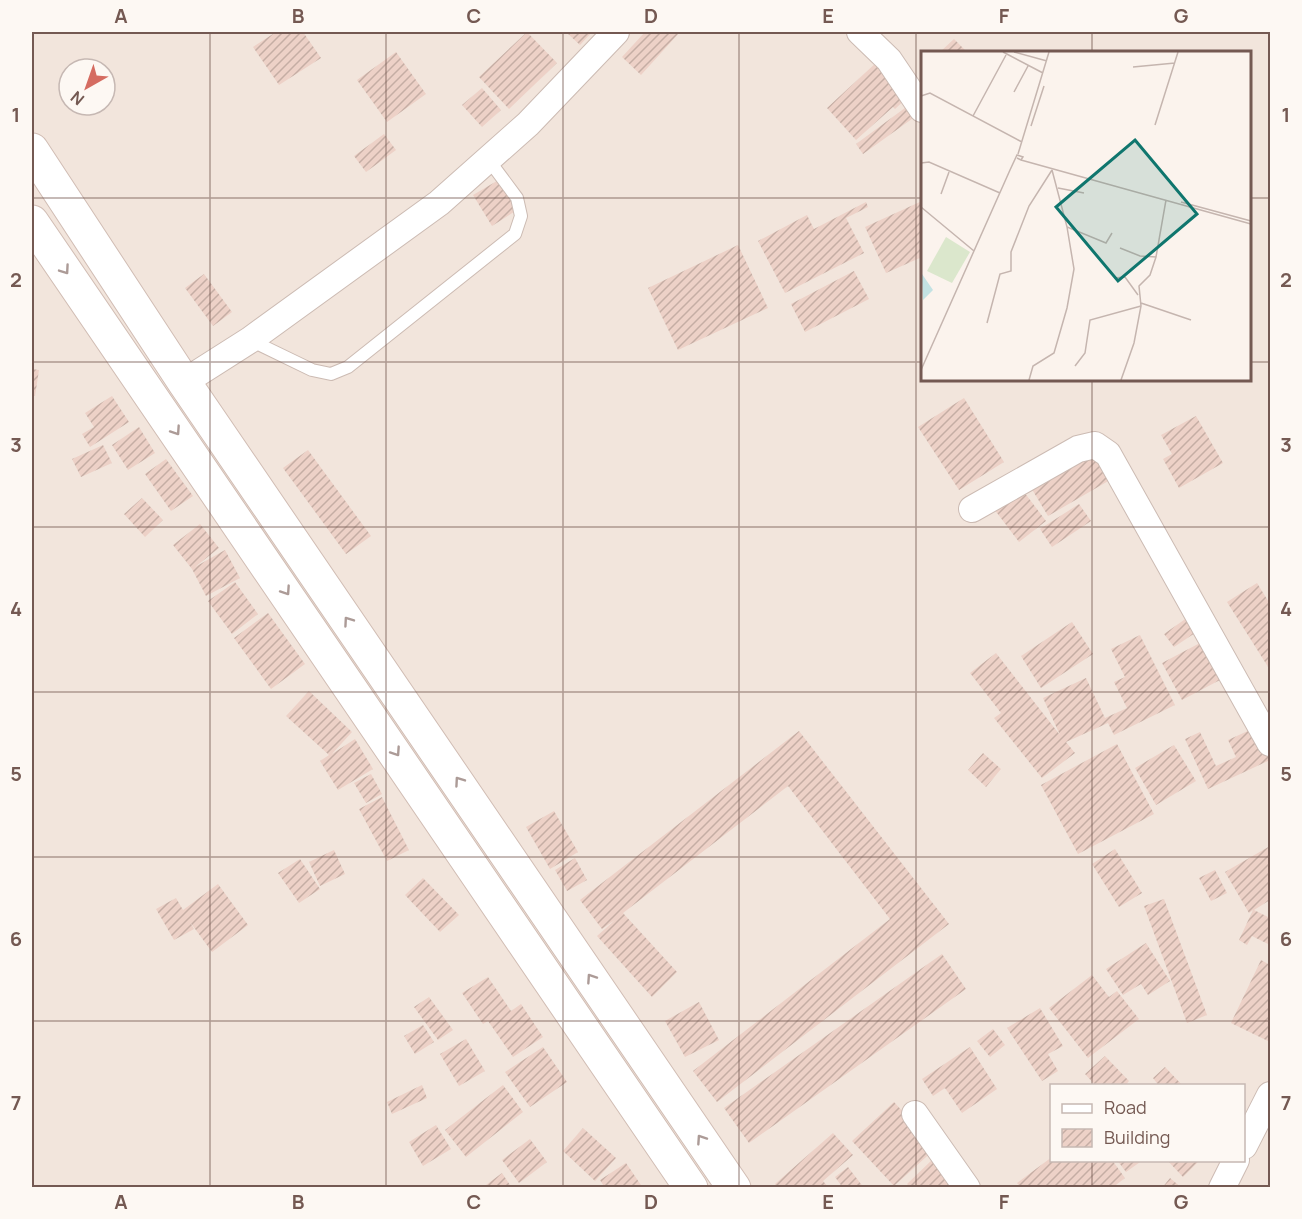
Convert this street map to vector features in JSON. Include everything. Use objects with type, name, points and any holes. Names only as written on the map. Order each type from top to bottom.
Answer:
[{"type":"main road","points":[[32,150],[184,382],[482,815],[734,1188]]},
{"type":"main road","points":[[32,222],[692,1188]]},
{"type":"main road","points":[[452,834],[482,815]]},
{"type":"street","points":[[184,382],[250,340],[440,203],[528,124],[616,32]]},
{"type":"street","points":[[860,32],[889,60],[921,108]]},
{"type":"street","points":[[972,509],[1078,449],[1095,446],[1108,454],[1270,743]]},
{"type":"street","points":[[1245,1144],[1270,1095]]},
{"type":"street","points":[[915,1114],[967,1188]]},
{"type":"street","points":[[1222,1188],[1235,1162]]},
{"type":"lane","points":[[250,340],[312,370],[331,374],[348,367],[515,234],[521,216],[517,198],[488,159]]},
{"type":"shaded area","points":[[32,32],[1270,32],[1270,1187],[32,1187]]},
{"type":"building","points":[[276,32],[303,32],[321,58],[279,85],[253,47]]},
{"type":"building","points":[[527,32],[557,63],[509,109],[479,77]]},
{"type":"building","points":[[566,32],[592,32],[580,45]]},
{"type":"building","points":[[645,32],[680,32],[641,75],[622,57]]},
{"type":"building","points":[[954,39],[966,51],[941,51]]},
{"type":"building","points":[[396,52],[426,94],[387,122],[357,80]]},
{"type":"building","points":[[878,61],[910,95],[856,140],[827,108]]},
{"type":"building","points":[[482,88],[501,110],[482,127],[462,105]]},
{"type":"building","points":[[909,105],[916,116],[863,154],[856,144]]},
{"type":"building","points":[[384,134],[396,150],[366,172],[354,156]]},
{"type":"building","points":[[502,178],[520,208],[492,226],[473,195]]},
{"type":"building","points":[[921,201],[921,257],[886,273],[865,227]]},
{"type":"building","points":[[866,202],[868,207],[846,218],[864,253],[785,293],[758,241],[807,215],[814,229]]},
{"type":"building","points":[[738,245],[768,308],[678,350],[648,288]]},
{"type":"building","points":[[854,271],[869,299],[805,332],[791,304]]},
{"type":"building","points":[[204,274],[232,312],[213,326],[185,288]]},
{"type":"building","points":[[32,369],[39,370],[35,396],[32,396]]},
{"type":"building","points":[[112,396],[129,422],[90,447],[82,434],[94,427],[85,413]]},
{"type":"building","points":[[964,398],[1004,462],[959,490],[918,427]]},
{"type":"building","points":[[1196,416],[1223,463],[1179,488],[1163,459],[1172,454],[1161,435]]},
{"type":"building","points":[[139,427],[155,453],[128,470],[112,445]]},
{"type":"building","points":[[1089,444],[1110,480],[1048,516],[1027,481]]},
{"type":"building","points":[[103,445],[112,463],[81,477],[72,459]]},
{"type":"building","points":[[308,450],[371,536],[346,554],[283,468]]},
{"type":"building","points":[[166,459],[193,496],[171,511],[145,474]]},
{"type":"building","points":[[1018,484],[1046,521],[1019,542],[991,505]]},
{"type":"building","points":[[142,498],[163,520],[145,537],[124,514]]},
{"type":"building","points":[[1079,504],[1091,521],[1052,547],[1040,529]]},
{"type":"building","points":[[200,524],[219,548],[195,567],[225,550],[240,578],[206,596],[192,569],[173,545]]},
{"type":"building","points":[[235,582],[258,614],[232,634],[208,601]]},
{"type":"building","points":[[1257,583],[1270,604],[1270,670],[1227,602]]},
{"type":"building","points":[[268,613],[305,664],[271,689],[234,638]]},
{"type":"building","points":[[1191,615],[1201,629],[1174,647],[1164,634]]},
{"type":"building","points":[[1072,622],[1093,654],[1041,688],[1021,656]]},
{"type":"building","points":[[1217,634],[1237,671],[1182,700],[1162,663]]},
{"type":"building","points":[[1140,635],[1175,705],[1114,735],[1108,723],[1066,742],[1075,753],[1042,778],[994,718],[1001,713],[970,673],[996,653],[1060,735],[1043,698],[1086,678],[1105,718],[1127,708],[1114,682],[1125,677],[1111,649]]},
{"type":"building","points":[[309,691],[352,732],[332,754],[355,739],[373,769],[338,790],[320,761],[329,755],[286,716]]},
{"type":"building","points":[[1263,724],[1270,740],[1270,760],[1208,789],[1185,739],[1200,732],[1216,766],[1236,757],[1228,740]]},
{"type":"building","points":[[799,731],[949,924],[717,1102],[693,1071],[890,919],[788,786],[623,913],[677,972],[652,997],[597,936],[615,920],[602,929],[580,900]]},
{"type":"building","points":[[1117,744],[1154,814],[1078,854],[1041,785]]},
{"type":"building","points":[[1174,745],[1196,781],[1156,805],[1135,768]]},
{"type":"building","points":[[983,753],[1001,769],[986,787],[968,770]]},
{"type":"building","points":[[371,774],[382,794],[366,803],[354,783]]},
{"type":"building","points":[[382,797],[409,850],[387,861],[359,809]]},
{"type":"building","points":[[554,811],[578,852],[550,869],[526,827]]},
{"type":"building","points":[[1270,846],[1270,900],[1254,910],[1270,918],[1270,945],[1252,936],[1247,945],[1239,940],[1253,910],[1249,913],[1225,872]]},
{"type":"building","points":[[1115,849],[1142,893],[1119,907],[1092,864]]},
{"type":"building","points":[[334,850],[345,874],[320,886],[309,862]]},
{"type":"building","points":[[575,858],[587,880],[567,891],[555,870]]},
{"type":"building","points":[[300,859],[320,889],[299,903],[278,873]]},
{"type":"building","points":[[1215,870],[1227,893],[1211,901],[1199,878]]},
{"type":"building","points":[[423,878],[459,915],[440,932],[405,895]]},
{"type":"building","points":[[218,884],[248,925],[212,952],[190,922],[194,929],[174,940],[156,909],[176,898],[183,910]]},
{"type":"building","points":[[1164,899],[1207,1015],[1187,1023],[1144,906]]},
{"type":"building","points":[[1146,943],[1170,981],[1148,995],[1141,984],[1123,995],[1106,969]]},
{"type":"building","points":[[942,954],[966,989],[749,1143],[724,1108]]},
{"type":"building","points":[[1261,960],[1270,965],[1270,1042],[1231,1023]]},
{"type":"building","points":[[1092,975],[1109,997],[1117,991],[1139,1019],[1088,1058],[1049,1008]]},
{"type":"building","points":[[488,977],[511,1011],[521,1004],[543,1037],[513,1057],[488,1021],[483,1024],[462,993]]},
{"type":"building","points":[[429,997],[453,1030],[438,1040],[414,1007]]},
{"type":"building","points":[[699,1002],[719,1040],[685,1057],[665,1021]]},
{"type":"building","points":[[1040,1008],[1063,1046],[1048,1054],[1058,1071],[1042,1081],[1007,1028]]},
{"type":"building","points":[[423,1025],[434,1042],[415,1054],[404,1036]]},
{"type":"building","points":[[993,1029],[1005,1045],[990,1057],[977,1041]]},
{"type":"building","points":[[466,1039],[485,1071],[459,1086],[440,1054]]},
{"type":"building","points":[[543,1047],[567,1082],[530,1107],[505,1072]]},
{"type":"building","points":[[970,1047],[997,1089],[962,1113],[945,1088],[933,1096],[922,1079]]},
{"type":"building","points":[[1105,1056],[1129,1081],[1127,1084],[1094,1084],[1085,1074]]},
{"type":"building","points":[[1165,1067],[1181,1084],[1158,1084],[1153,1078]]},
{"type":"building","points":[[422,1085],[427,1098],[392,1114],[387,1102]]},
{"type":"building","points":[[503,1085],[523,1112],[466,1157],[445,1130]]},
{"type":"building","points":[[894,1102],[936,1148],[894,1186],[852,1141]]},
{"type":"building","points":[[436,1125],[451,1149],[423,1166],[409,1142]]},
{"type":"building","points":[[583,1128],[616,1158],[595,1181],[563,1151]]},
{"type":"building","points":[[833,1133],[853,1155],[823,1181],[829,1188],[777,1188],[775,1184]]},
{"type":"building","points":[[530,1139],[547,1162],[519,1183],[502,1160]]},
{"type":"building","points":[[1050,1158],[1050,1162],[1113,1162],[1125,1178],[1112,1188],[1021,1188],[1017,1183]]},
{"type":"building","points":[[933,1159],[961,1188],[911,1188],[907,1184]]},
{"type":"building","points":[[1118,1162],[1140,1162],[1126,1172]]},
{"type":"building","points":[[1169,1162],[1198,1162],[1183,1177]]},
{"type":"building","points":[[626,1163],[643,1188],[605,1188],[600,1180]]},
{"type":"building","points":[[848,1167],[864,1188],[843,1188],[835,1177]]},
{"type":"building","points":[[502,1173],[512,1188],[482,1188]]},
{"type":"building","points":[[1170,1178],[1182,1188],[1162,1188]]}]
